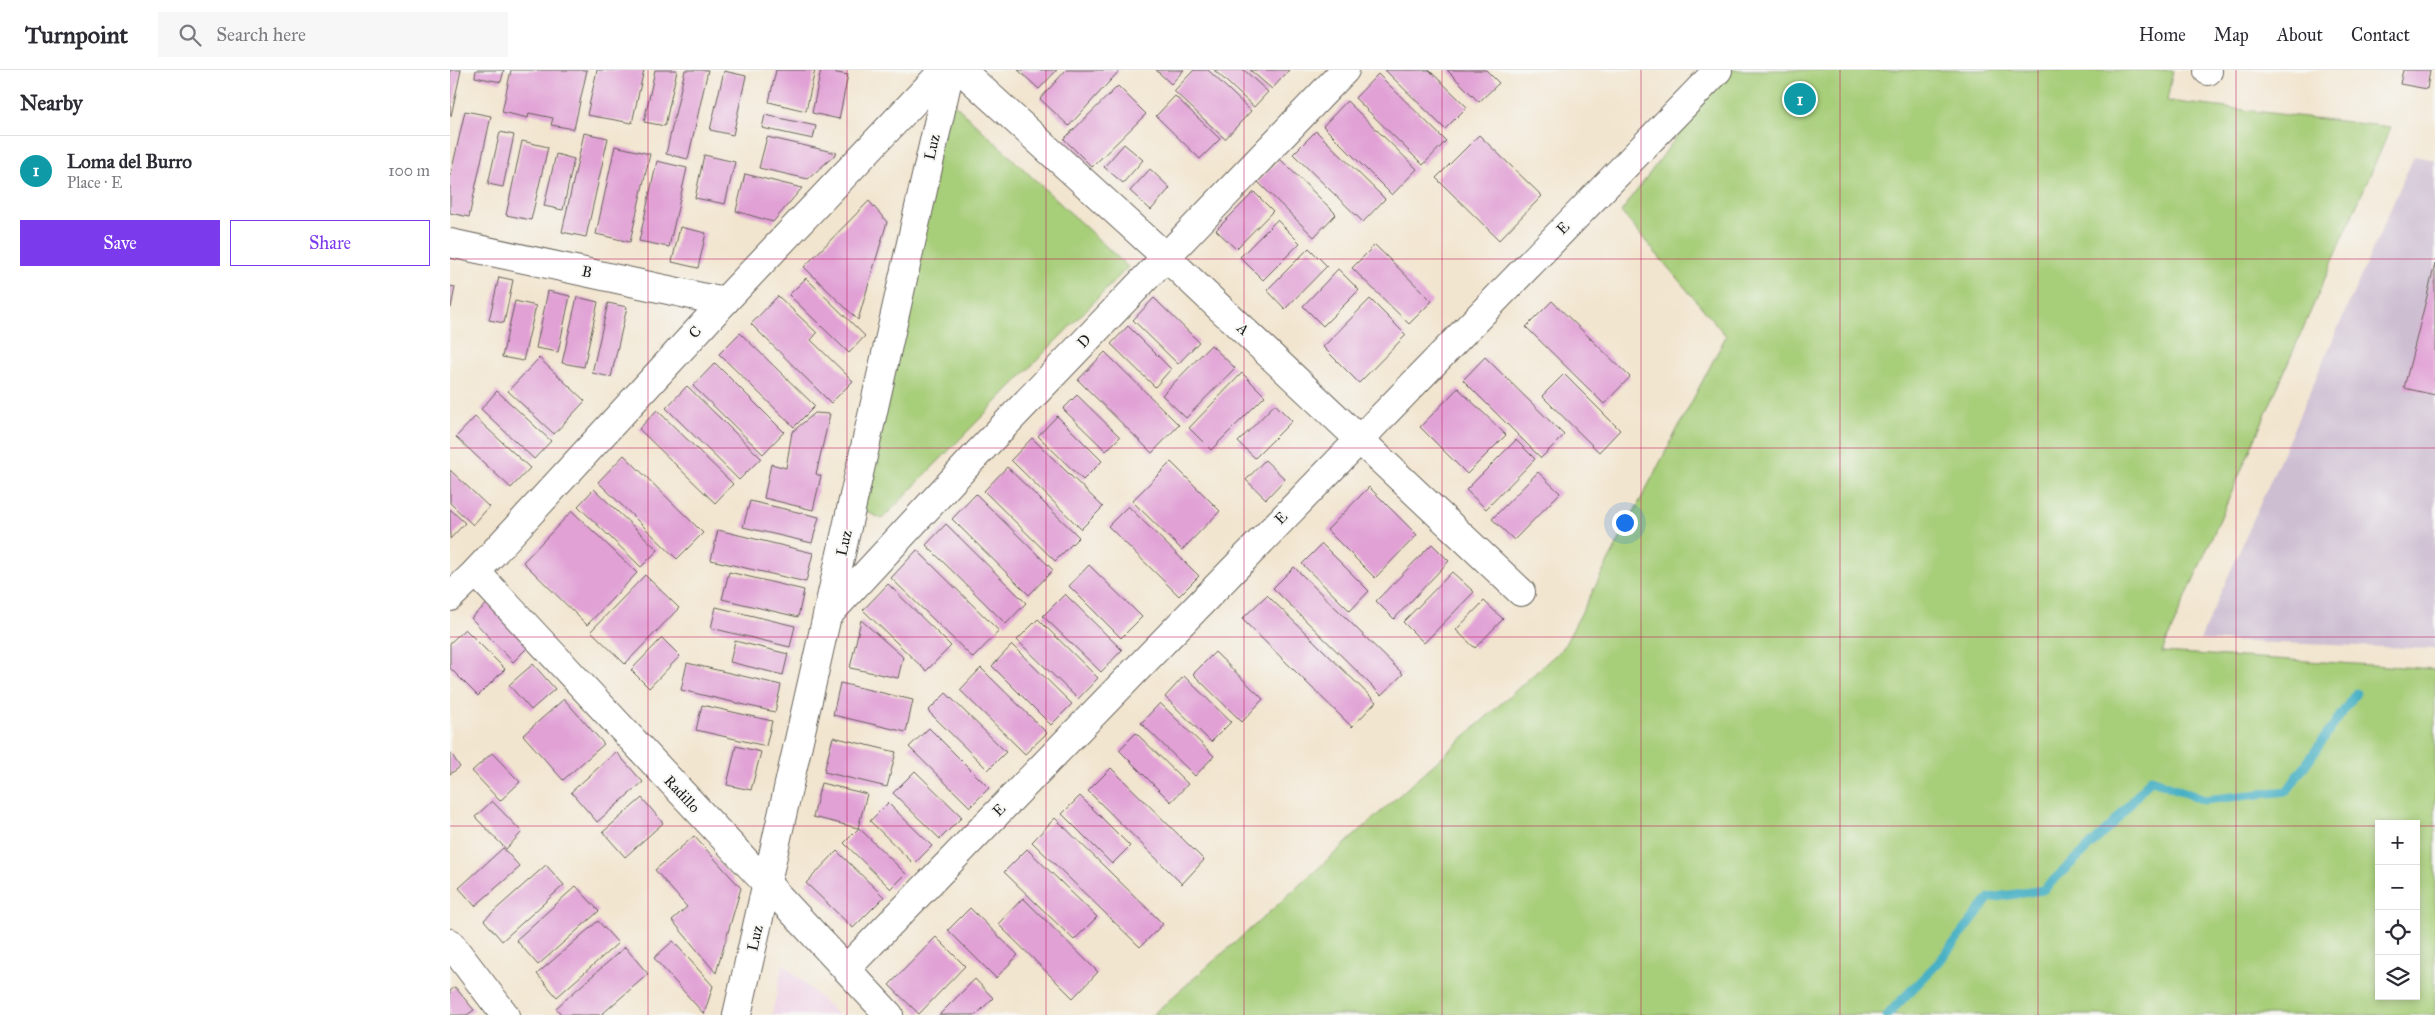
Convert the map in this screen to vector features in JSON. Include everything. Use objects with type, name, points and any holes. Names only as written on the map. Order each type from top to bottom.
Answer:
[{"type":"street","name":"C","points":[[450,597],[476,572],[724,302],[944,70]]},
{"type":"street","name":"Luz","points":[[737,1015],[950,70]]},
{"type":"street","name":"A","points":[[962,70],[1166,257],[1521,592]]},
{"type":"street","name":"D","points":[[827,615],[978,453],[1345,70]]},
{"type":"street","name":"E","points":[[846,969],[1358,438],[1718,70]]},
{"type":"street","name":"B","points":[[450,243],[724,302]]},
{"type":"street","name":"Radillo","points":[[476,572],[889,1015]]},
{"type":"street","points":[[450,943],[505,1015]]},
{"type":"shaded area","points":[[2414,156],[2435,160],[2435,649],[2200,640]]},
{"type":"shaded area","points":[[783,963],[838,1015],[772,1015]]},
{"type":"green space","points":[[1726,70],[2173,70],[2167,101],[2391,127],[2162,652],[2435,669],[2435,1015],[1152,1015],[1563,648],[1726,336],[1621,212]]},
{"type":"green space","points":[[951,101],[1128,267],[882,519],[867,512],[859,494]]},
{"type":"building","points":[[450,70],[461,70],[451,116],[450,116]]},
{"type":"building","points":[[476,70],[504,70],[501,82],[475,77]]},
{"type":"building","points":[[511,70],[587,70],[574,129],[551,125],[553,118],[529,113],[528,118],[502,112]]},
{"type":"building","points":[[597,70],[644,70],[632,123],[587,115]]},
{"type":"building","points":[[655,70],[677,70],[665,126],[644,122]]},
{"type":"building","points":[[685,70],[708,70],[688,159],[666,154]]},
{"type":"building","points":[[776,70],[815,70],[806,111],[769,102]]},
{"type":"building","points":[[821,70],[848,75],[839,119],[812,113]]},
{"type":"building","points":[[1018,70],[1057,70],[1039,89]]},
{"type":"building","points":[[1066,70],[1120,70],[1069,126],[1040,99]]},
{"type":"building","points":[[1156,70],[1184,70],[1171,84]]},
{"type":"building","points":[[1194,70],[1208,70],[1251,111],[1225,139],[1174,91]]},
{"type":"building","points":[[1214,70],[1244,70],[1268,92],[1254,107]]},
{"type":"building","points":[[1250,70],[1289,70],[1272,89]]},
{"type":"building","points":[[1385,70],[1429,70],[1467,107],[1445,129]]},
{"type":"building","points":[[1447,70],[1486,70],[1499,83],[1479,102]]},
{"type":"building","points":[[2403,70],[2430,70],[2427,89],[2400,84]]},
{"type":"building","points":[[724,71],[746,76],[733,135],[710,130]]},
{"type":"building","points":[[1378,74],[1446,141],[1423,165],[1355,98]]},
{"type":"building","points":[[1118,86],[1146,114],[1092,167],[1064,139]]},
{"type":"building","points":[[1175,96],[1220,139],[1200,159],[1156,116]]},
{"type":"building","points":[[1347,101],[1417,169],[1392,195],[1323,126]]},
{"type":"building","points":[[465,111],[491,116],[469,217],[450,213],[450,178]]},
{"type":"building","points":[[765,115],[816,126],[813,139],[762,128]]},
{"type":"building","points":[[1316,131],[1385,199],[1363,222],[1293,154]]},
{"type":"building","points":[[500,132],[514,135],[503,187],[488,184]]},
{"type":"building","points":[[584,133],[608,138],[586,237],[562,232]]},
{"type":"building","points":[[1479,135],[1542,196],[1499,240],[1436,178]]},
{"type":"building","points":[[767,137],[837,153],[808,179],[759,168]]},
{"type":"building","points":[[522,141],[548,147],[531,220],[506,215]]},
{"type":"building","points":[[1124,144],[1143,160],[1123,183],[1104,167]]},
{"type":"building","points":[[615,146],[650,154],[630,242],[596,234]]},
{"type":"building","points":[[556,154],[574,159],[563,210],[544,206]]},
{"type":"building","points":[[704,155],[735,162],[725,204],[695,198]]},
{"type":"building","points":[[1280,159],[1336,214],[1314,237],[1258,182]]},
{"type":"building","points":[[657,161],[687,168],[669,247],[639,241]]},
{"type":"building","points":[[1150,169],[1170,188],[1151,210],[1130,191]]},
{"type":"building","points":[[745,174],[802,188],[773,222],[736,211]]},
{"type":"building","points":[[1254,192],[1273,211],[1236,249],[1216,230]]},
{"type":"building","points":[[869,201],[887,222],[858,320],[804,267]]},
{"type":"building","points":[[1277,220],[1300,243],[1263,280],[1240,257]]},
{"type":"building","points":[[680,227],[706,233],[698,268],[672,262]]},
{"type":"building","points":[[1375,245],[1432,301],[1409,324],[1352,268]]},
{"type":"building","points":[[1309,248],[1327,266],[1285,309],[1267,290]]},
{"type":"building","points":[[2435,264],[2435,395],[2404,388]]},
{"type":"building","points":[[1338,269],[1359,290],[1323,326],[1303,306]]},
{"type":"building","points":[[499,277],[513,280],[504,323],[489,320]]},
{"type":"building","points":[[806,278],[865,336],[849,353],[789,295]]},
{"type":"building","points":[[450,286],[455,287],[451,308],[450,308]]},
{"type":"building","points":[[548,291],[570,296],[558,352],[536,348]]},
{"type":"building","points":[[778,296],[817,333],[811,340],[853,381],[831,403],[751,324]]},
{"type":"building","points":[[577,297],[598,302],[584,367],[562,363]]},
{"type":"building","points":[[1154,298],[1199,342],[1178,364],[1133,320]]},
{"type":"building","points":[[1370,299],[1406,335],[1359,383],[1323,347]]},
{"type":"building","points":[[515,301],[536,306],[523,361],[502,357]]},
{"type":"building","points":[[1552,301],[1630,377],[1604,404],[1526,327]]},
{"type":"building","points":[[608,303],[627,307],[611,377],[592,373]]},
{"type":"building","points":[[1128,326],[1171,369],[1155,387],[1111,344]]},
{"type":"building","points":[[740,333],[815,406],[794,427],[719,354]]},
{"type":"building","points":[[1211,345],[1235,368],[1186,418],[1162,395]]},
{"type":"building","points":[[1105,352],[1179,425],[1152,453],[1078,380]]},
{"type":"building","points":[[1485,357],[1564,435],[1541,458],[1463,380]]},
{"type":"building","points":[[539,358],[585,401],[554,434],[508,391]]},
{"type":"building","points":[[715,363],[784,432],[763,454],[693,386]]},
{"type":"building","points":[[1242,373],[1265,396],[1211,450],[1189,428]]},
{"type":"building","points":[[1564,374],[1620,430],[1599,452],[1542,396]]},
{"type":"building","points":[[687,386],[761,458],[739,480],[666,408]]},
{"type":"building","points":[[1458,388],[1506,435],[1467,474],[1420,427]]},
{"type":"building","points":[[497,391],[551,441],[534,459],[481,409]]},
{"type":"building","points":[[1077,395],[1120,437],[1106,451],[1063,409]]},
{"type":"building","points":[[1275,404],[1292,421],[1255,458],[1238,442]]},
{"type":"building","points":[[657,410],[733,484],[715,503],[639,429]]},
{"type":"building","points":[[815,413],[830,414],[816,474],[821,476],[813,510],[764,498],[771,464],[786,468],[792,432]]},
{"type":"building","points":[[1057,416],[1102,461],[1083,480],[1038,436]]},
{"type":"building","points":[[475,417],[530,468],[511,488],[456,437]]},
{"type":"building","points":[[1032,438],[1103,507],[1081,529],[1011,460]]},
{"type":"building","points":[[1516,440],[1535,459],[1486,509],[1466,490]]},
{"type":"building","points":[[624,455],[703,533],[677,559],[598,482]]},
{"type":"building","points":[[1265,460],[1285,479],[1266,499],[1246,480]]},
{"type":"building","points":[[1171,462],[1220,511],[1182,550],[1132,501]]},
{"type":"building","points":[[1007,467],[1079,537],[1055,561],[984,491]]},
{"type":"building","points":[[450,470],[489,507],[473,525],[450,503]]},
{"type":"building","points":[[1538,472],[1560,493],[1514,540],[1492,519]]},
{"type":"building","points":[[1369,487],[1417,535],[1375,578],[1327,530]]},
{"type":"building","points":[[594,489],[658,550],[641,567],[578,506]]},
{"type":"building","points":[[976,494],[1053,570],[1029,595],[952,519]]},
{"type":"building","points":[[750,501],[819,517],[812,543],[743,527]]},
{"type":"building","points":[[1128,506],[1199,576],[1179,596],[1108,526]]},
{"type":"building","points":[[450,509],[465,523],[450,539]]},
{"type":"building","points":[[572,511],[637,573],[587,625],[523,562]]},
{"type":"building","points":[[946,524],[1026,603],[1006,624],[926,545]]},
{"type":"building","points":[[718,530],[813,553],[806,582],[711,560]]},
{"type":"building","points":[[1322,544],[1369,591],[1350,611],[1302,564]]},
{"type":"building","points":[[1432,544],[1449,561],[1394,619],[1376,601]]},
{"type":"building","points":[[917,550],[999,631],[973,658],[891,578]]},
{"type":"building","points":[[1089,565],[1142,617],[1121,638],[1069,586]]},
{"type":"building","points":[[1294,567],[1403,674],[1381,695],[1273,588]]},
{"type":"building","points":[[729,572],[804,590],[798,617],[722,599]]},
{"type":"building","points":[[1452,572],[1474,592],[1424,643],[1403,622]]},
{"type":"building","points":[[645,575],[679,608],[625,664],[591,631]]},
{"type":"building","points":[[888,584],[951,646],[926,671],[863,610]]},
{"type":"building","points":[[1065,594],[1122,650],[1101,672],[1043,616]]},
{"type":"building","points":[[1267,595],[1376,702],[1352,727],[1242,619]]},
{"type":"building","points":[[1484,601],[1503,619],[1475,648],[1456,630]]},
{"type":"building","points":[[488,603],[529,646],[513,662],[471,618]]},
{"type":"building","points":[[716,607],[795,626],[790,647],[711,628]]},
{"type":"building","points":[[1038,619],[1098,678],[1078,699],[1017,640]]},
{"type":"building","points":[[861,620],[903,657],[898,678],[850,668]]},
{"type":"building","points":[[465,629],[505,669],[478,696],[450,668],[450,643]]},
{"type":"building","points":[[662,638],[680,656],[649,688],[631,670]]},
{"type":"building","points":[[735,641],[788,654],[783,675],[730,662]]},
{"type":"building","points":[[1012,645],[1072,704],[1051,725],[992,666]]},
{"type":"building","points":[[1215,652],[1263,699],[1242,722],[1193,674]]},
{"type":"building","points":[[687,663],[781,685],[775,712],[681,690]]},
{"type":"building","points":[[533,664],[555,689],[531,710],[509,685]]},
{"type":"building","points":[[981,668],[1047,733],[1025,754],[960,690]]},
{"type":"building","points":[[1184,676],[1231,722],[1211,742],[1165,697]]},
{"type":"building","points":[[840,683],[913,700],[906,732],[833,715]]},
{"type":"building","points":[[946,693],[1006,752],[988,770],[928,711]]},
{"type":"building","points":[[564,699],[604,744],[563,780],[523,735]]},
{"type":"building","points":[[1160,703],[1214,756],[1195,776],[1141,723]]},
{"type":"building","points":[[702,705],[772,721],[766,746],[696,730]]},
{"type":"building","points":[[929,728],[989,788],[970,807],[909,747]]},
{"type":"building","points":[[1136,733],[1188,784],[1171,802],[1119,750]]},
{"type":"building","points":[[833,737],[896,752],[887,787],[824,772]]},
{"type":"building","points":[[736,746],[761,752],[751,790],[727,785]]},
{"type":"building","points":[[450,752],[460,767],[450,774]]},
{"type":"building","points":[[616,752],[643,782],[597,822],[571,792]]},
{"type":"building","points":[[492,753],[520,782],[500,801],[472,771]]},
{"type":"building","points":[[1111,768],[1204,860],[1182,884],[1088,791]]},
{"type":"building","points":[[915,771],[962,817],[940,839],[893,793]]},
{"type":"building","points":[[821,783],[867,794],[858,828],[813,817]]},
{"type":"building","points":[[1080,796],[1130,846],[1112,864],[1062,814]]},
{"type":"building","points":[[642,798],[663,823],[625,857],[603,832]]},
{"type":"building","points":[[492,801],[522,832],[506,849],[475,817]]},
{"type":"building","points":[[888,803],[932,846],[914,864],[870,821]]},
{"type":"building","points":[[1055,818],[1163,924],[1140,947],[1032,842]]},
{"type":"building","points":[[859,828],[906,874],[891,889],[844,843]]},
{"type":"building","points":[[694,836],[741,888],[716,973],[672,920],[687,907],[655,870]]},
{"type":"building","points":[[503,848],[520,867],[475,906],[459,888]]},
{"type":"building","points":[[1027,849],[1097,917],[1074,940],[1004,872]]},
{"type":"building","points":[[837,851],[884,897],[853,928],[806,883]]},
{"type":"building","points":[[546,865],[564,885],[502,941],[484,920]]},
{"type":"building","points":[[576,886],[599,911],[538,965],[516,940]]},
{"type":"building","points":[[1023,898],[1098,972],[1073,998],[998,924]]},
{"type":"building","points":[[970,908],[1018,955],[996,978],[948,930]]},
{"type":"building","points":[[598,921],[618,943],[557,997],[537,974]]},
{"type":"building","points":[[936,937],[965,966],[919,1014],[889,985]]},
{"type":"building","points":[[673,941],[713,986],[704,1014],[654,958]]},
{"type":"building","points":[[625,947],[648,974],[601,1015],[562,1015],[556,1008]]},
{"type":"building","points":[[975,979],[993,998],[976,1015],[939,1015]]},
{"type":"building","points":[[455,987],[474,1010],[467,1015],[450,1015],[450,991]]},
{"type":"waterway","points":[[1887,1015],[1939,962],[1989,898],[2043,890],[2111,826],[2151,779],[2204,800],[2287,791],[2356,693]]},
{"type":"place","name":"Loma del Burro","points":[[1800,99]]}]
